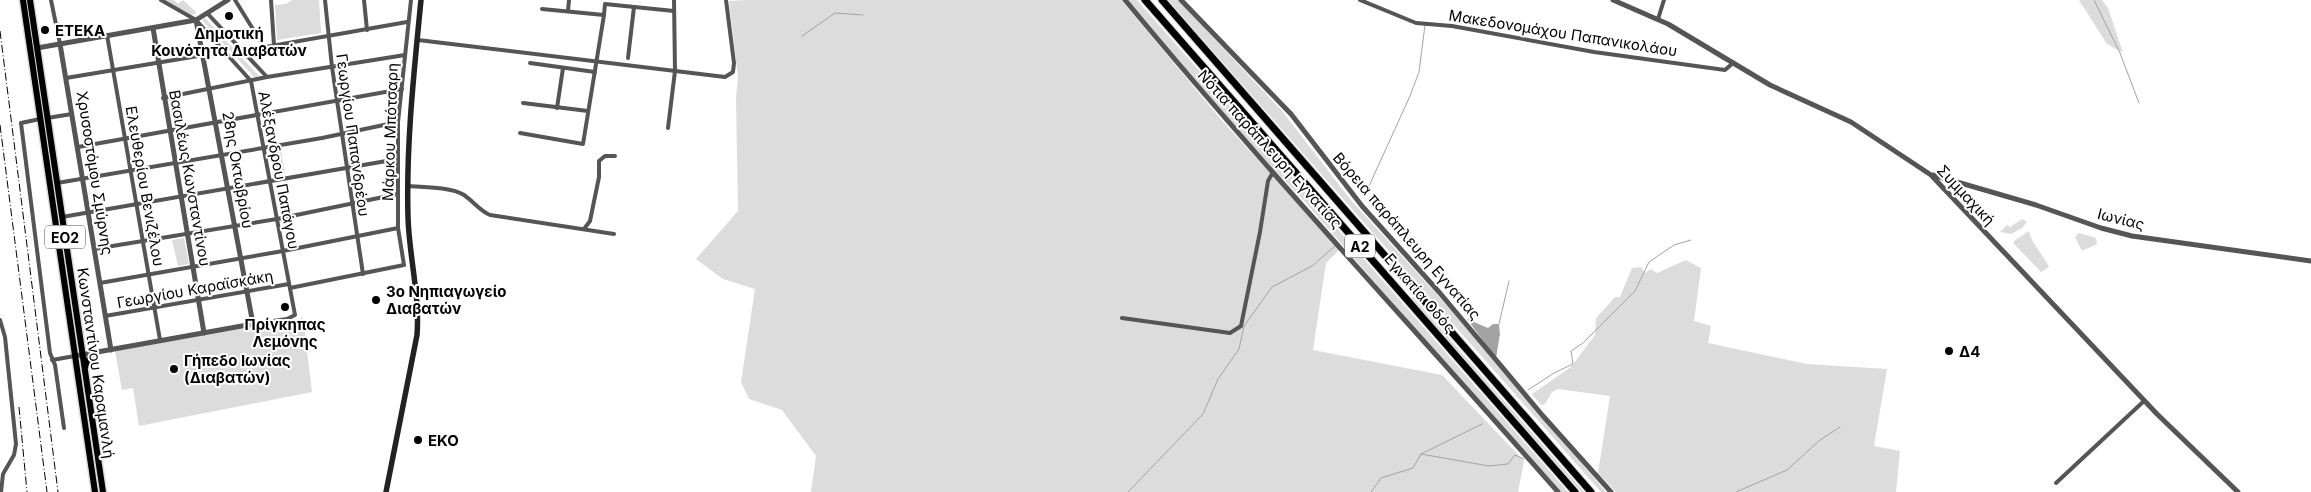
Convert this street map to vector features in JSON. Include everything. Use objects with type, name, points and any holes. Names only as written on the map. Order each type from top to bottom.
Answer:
[{"type":"highway","name":"Εγνατία Οδός","points":[[1145,0],[1576,492]]},
{"type":"highway","name":"Εγνατία Οδός","points":[[1162,0],[1591,492]]},
{"type":"main road","name":"Κωνσταντίνου Καραμανλή","points":[[23,0],[62,217],[95,492]]},
{"type":"main road","name":"Κωνσταντίνου Καραμανλή","points":[[30,0],[44,119],[79,356],[84,368],[103,492]]},
{"type":"main road","points":[[386,492],[417,335],[418,314],[408,223],[408,186],[410,120],[421,0]]},
{"type":"main road","points":[[84,368],[92,353]]},
{"type":"street","name":"Χρυσοστόμου Σμύρνης","points":[[51,0],[78,147],[111,350]]},
{"type":"street","name":"Αλέξανδρου Παπάγου","points":[[162,0],[196,20],[251,81],[294,315],[287,319],[254,324]]},
{"type":"street","points":[[37,48],[196,20],[228,0]]},
{"type":"street","points":[[235,0],[264,47]]},
{"type":"street","points":[[271,0],[274,45]]},
{"type":"street","name":"Γεωργίου Παπανδρέου","points":[[324,0],[332,68],[363,274]]},
{"type":"street","points":[[364,0],[367,30]]},
{"type":"street","name":"Μάρκου Μπότσαρη","points":[[404,265],[398,228],[398,122],[407,22],[411,0]]},
{"type":"street","points":[[568,11],[569,0]]},
{"type":"street","points":[[668,128],[676,71],[674,0]]},
{"type":"street","points":[[418,40],[725,77],[733,72],[734,63],[726,0]]},
{"type":"street","name":"Νότια παράπλευρη Εγνατίας","points":[[1125,0],[1212,104],[1558,492]]},
{"type":"street","name":"Βόρεια παράπλευρη Εγνατίας","points":[[1181,0],[1290,114],[1357,200],[1445,298],[1543,416],[1611,492]]},
{"type":"street","name":"Μακεδονομάχου Παπανικολάου","points":[[1360,0],[1416,23],[1452,26],[1594,52],[1725,70],[1733,63]]},
{"type":"street","name":"Συμμαχική","points":[[1613,0],[1658,19],[1770,84],[1851,122],[1932,175],[2144,400],[2238,492]]},
{"type":"street","points":[[1658,19],[1664,0]]},
{"type":"street","points":[[520,133],[583,144],[605,2],[674,11]]},
{"type":"street","points":[[628,58],[634,7]]},
{"type":"street","points":[[542,9],[604,15]]},
{"type":"street","points":[[207,13],[267,77]]},
{"type":"street","name":"28ης Οκτωβρίου","points":[[196,20],[254,324]]},
{"type":"street","points":[[243,51],[407,22]]},
{"type":"street","name":"Βασιλέως Κωνσταντίνου","points":[[153,28],[163,98],[204,332]]},
{"type":"street","name":"Ελευθερίου Βενιζέλου","points":[[107,36],[160,340]]},
{"type":"street","points":[[163,98],[267,77],[332,68],[405,54]]},
{"type":"street","points":[[66,78],[204,55]]},
{"type":"street","points":[[530,63],[595,72]]},
{"type":"street","points":[[557,108],[563,68]]},
{"type":"street","points":[[78,147],[402,90]]},
{"type":"street","points":[[523,104],[588,111]]},
{"type":"street","points":[[64,428],[50,353],[21,123],[72,114]]},
{"type":"street","points":[[57,183],[342,134],[398,122]]},
{"type":"street","points":[[584,229],[590,220],[599,176],[599,162],[605,156],[615,156]]},
{"type":"street","points":[[62,217],[398,158]]},
{"type":"street","points":[[1122,318],[1230,333],[1238,330],[1241,326],[1260,232],[1268,181],[1273,172]]},
{"type":"street","name":"Ιωνίας","points":[[1932,175],[2124,234],[2311,262]]},
{"type":"street","points":[[1940,185],[1946,179]]},
{"type":"street","points":[[408,186],[430,187],[462,194],[490,215],[614,234]]},
{"type":"street","points":[[94,249],[236,227],[398,194]]},
{"type":"street","points":[[100,283],[242,259],[398,228]]},
{"type":"street","name":"Γεωργίου Καραϊσκάκη","points":[[105,316],[248,290],[290,286],[363,274],[404,265]]},
{"type":"street","points":[[0,320],[5,337],[16,444],[14,455],[3,474],[1,492]]},
{"type":"street","points":[[52,360],[254,324]]},
{"type":"street","points":[[2056,483],[2144,400]]},
{"type":"shaded area","points":[[164,0],[174,0],[178,4],[183,0],[197,13],[192,15]]},
{"type":"shaded area","points":[[292,0],[319,0],[321,33],[277,40],[275,5],[286,4]]},
{"type":"shaded area","points":[[1121,0],[1224,123],[1340,249],[1326,263],[1313,350],[1442,375],[1524,461],[1518,492],[811,492],[816,456],[782,410],[749,399],[741,382],[755,289],[723,279],[696,259],[738,211],[736,97],[738,77],[729,1]]},
{"type":"shaded area","points":[[1128,0],[1137,0],[1568,492],[1561,492],[1489,414],[1305,202],[1250,144]]},
{"type":"shaded area","points":[[1168,0],[1178,0],[1282,111],[1350,199],[1451,310],[1606,492],[1601,492]]},
{"type":"shaded area","points":[[2079,0],[2102,0],[2108,8],[2123,53],[2107,44]]},
{"type":"shaded area","points":[[205,18],[259,76],[254,77],[202,20]]},
{"type":"shaded area","points":[[281,149],[285,174],[275,176],[270,151]]},
{"type":"shaded area","points":[[2022,219],[2027,222],[2022,228],[2011,234],[2000,232],[2007,225],[2010,227]]},
{"type":"shaded area","points":[[2029,231],[2049,267],[2041,272],[2014,244],[2014,241]]},
{"type":"shaded area","points":[[2079,233],[2096,238],[2097,244],[2082,251],[2075,237]]},
{"type":"shaded area","points":[[184,238],[189,264],[178,266],[172,240]]},
{"type":"shaded area","points":[[1686,260],[1701,268],[1694,321],[1711,326],[1708,343],[1807,364],[1887,369],[1874,446],[1900,451],[1896,492],[1616,492],[1598,473],[1610,396],[1558,389],[1552,392],[1545,404],[1541,405],[1532,394],[1571,367],[1595,335],[1596,318],[1615,297],[1620,297],[1632,268],[1641,267],[1645,273],[1651,269],[1657,273]]},
{"type":"shaded area","points":[[1413,297],[1584,492],[1581,492],[1411,299]]},
{"type":"shaded area","points":[[303,318],[312,392],[139,426],[133,388],[122,390],[115,351]]},
{"type":"shaded area","points":[[1467,319],[1488,328],[1493,324],[1499,324],[1500,334],[1496,358]]},
{"type":"waterway","points":[[2094,0],[2120,53],[2139,103]]},
{"type":"waterway","points":[[802,36],[835,13],[863,15]]},
{"type":"waterway","points":[[1364,197],[1419,72],[1425,25]]},
{"type":"waterway","points":[[1528,390],[1554,373],[1573,364],[1571,351],[1583,343],[1635,291],[1649,262],[1674,245],[1691,240]]},
{"type":"waterway","points":[[1128,492],[1203,414],[1218,379],[1239,349],[1244,326],[1272,287],[1312,266],[1335,246]]},
{"type":"waterway","points":[[1499,324],[1509,281]]},
{"type":"waterway","points":[[1371,492],[1381,478],[1413,468],[1421,454],[1482,424]]},
{"type":"waterway","points":[[1736,492],[1787,470],[1820,440],[1840,427]]},
{"type":"waterway","points":[[1421,454],[1489,466],[1508,464],[1515,455],[1524,459]]},
{"type":"railway","points":[[0,31],[58,492]]},
{"type":"railway","points":[[0,125],[47,492]]},
{"type":"railway","points":[[19,407],[27,492]]},
{"type":"place","name":"Δημοτική Κοινότητα Διαβατών","points":[[229,16]]},
{"type":"place","name":"ΕΤΕΚΑ","points":[[45,30]]},
{"type":"place","name":"3ο Νηπιαγωγείο Διαβατών","points":[[376,300]]},
{"type":"place","name":"Πρίγκηπας Λεμόνης","points":[[285,307]]},
{"type":"place","name":"Δ4","points":[[1949,351]]},
{"type":"place","name":"Γήπεδο Ιωνίας (Διαβατών)","points":[[174,369]]},
{"type":"place","name":"EKO","points":[[418,440]]}]
